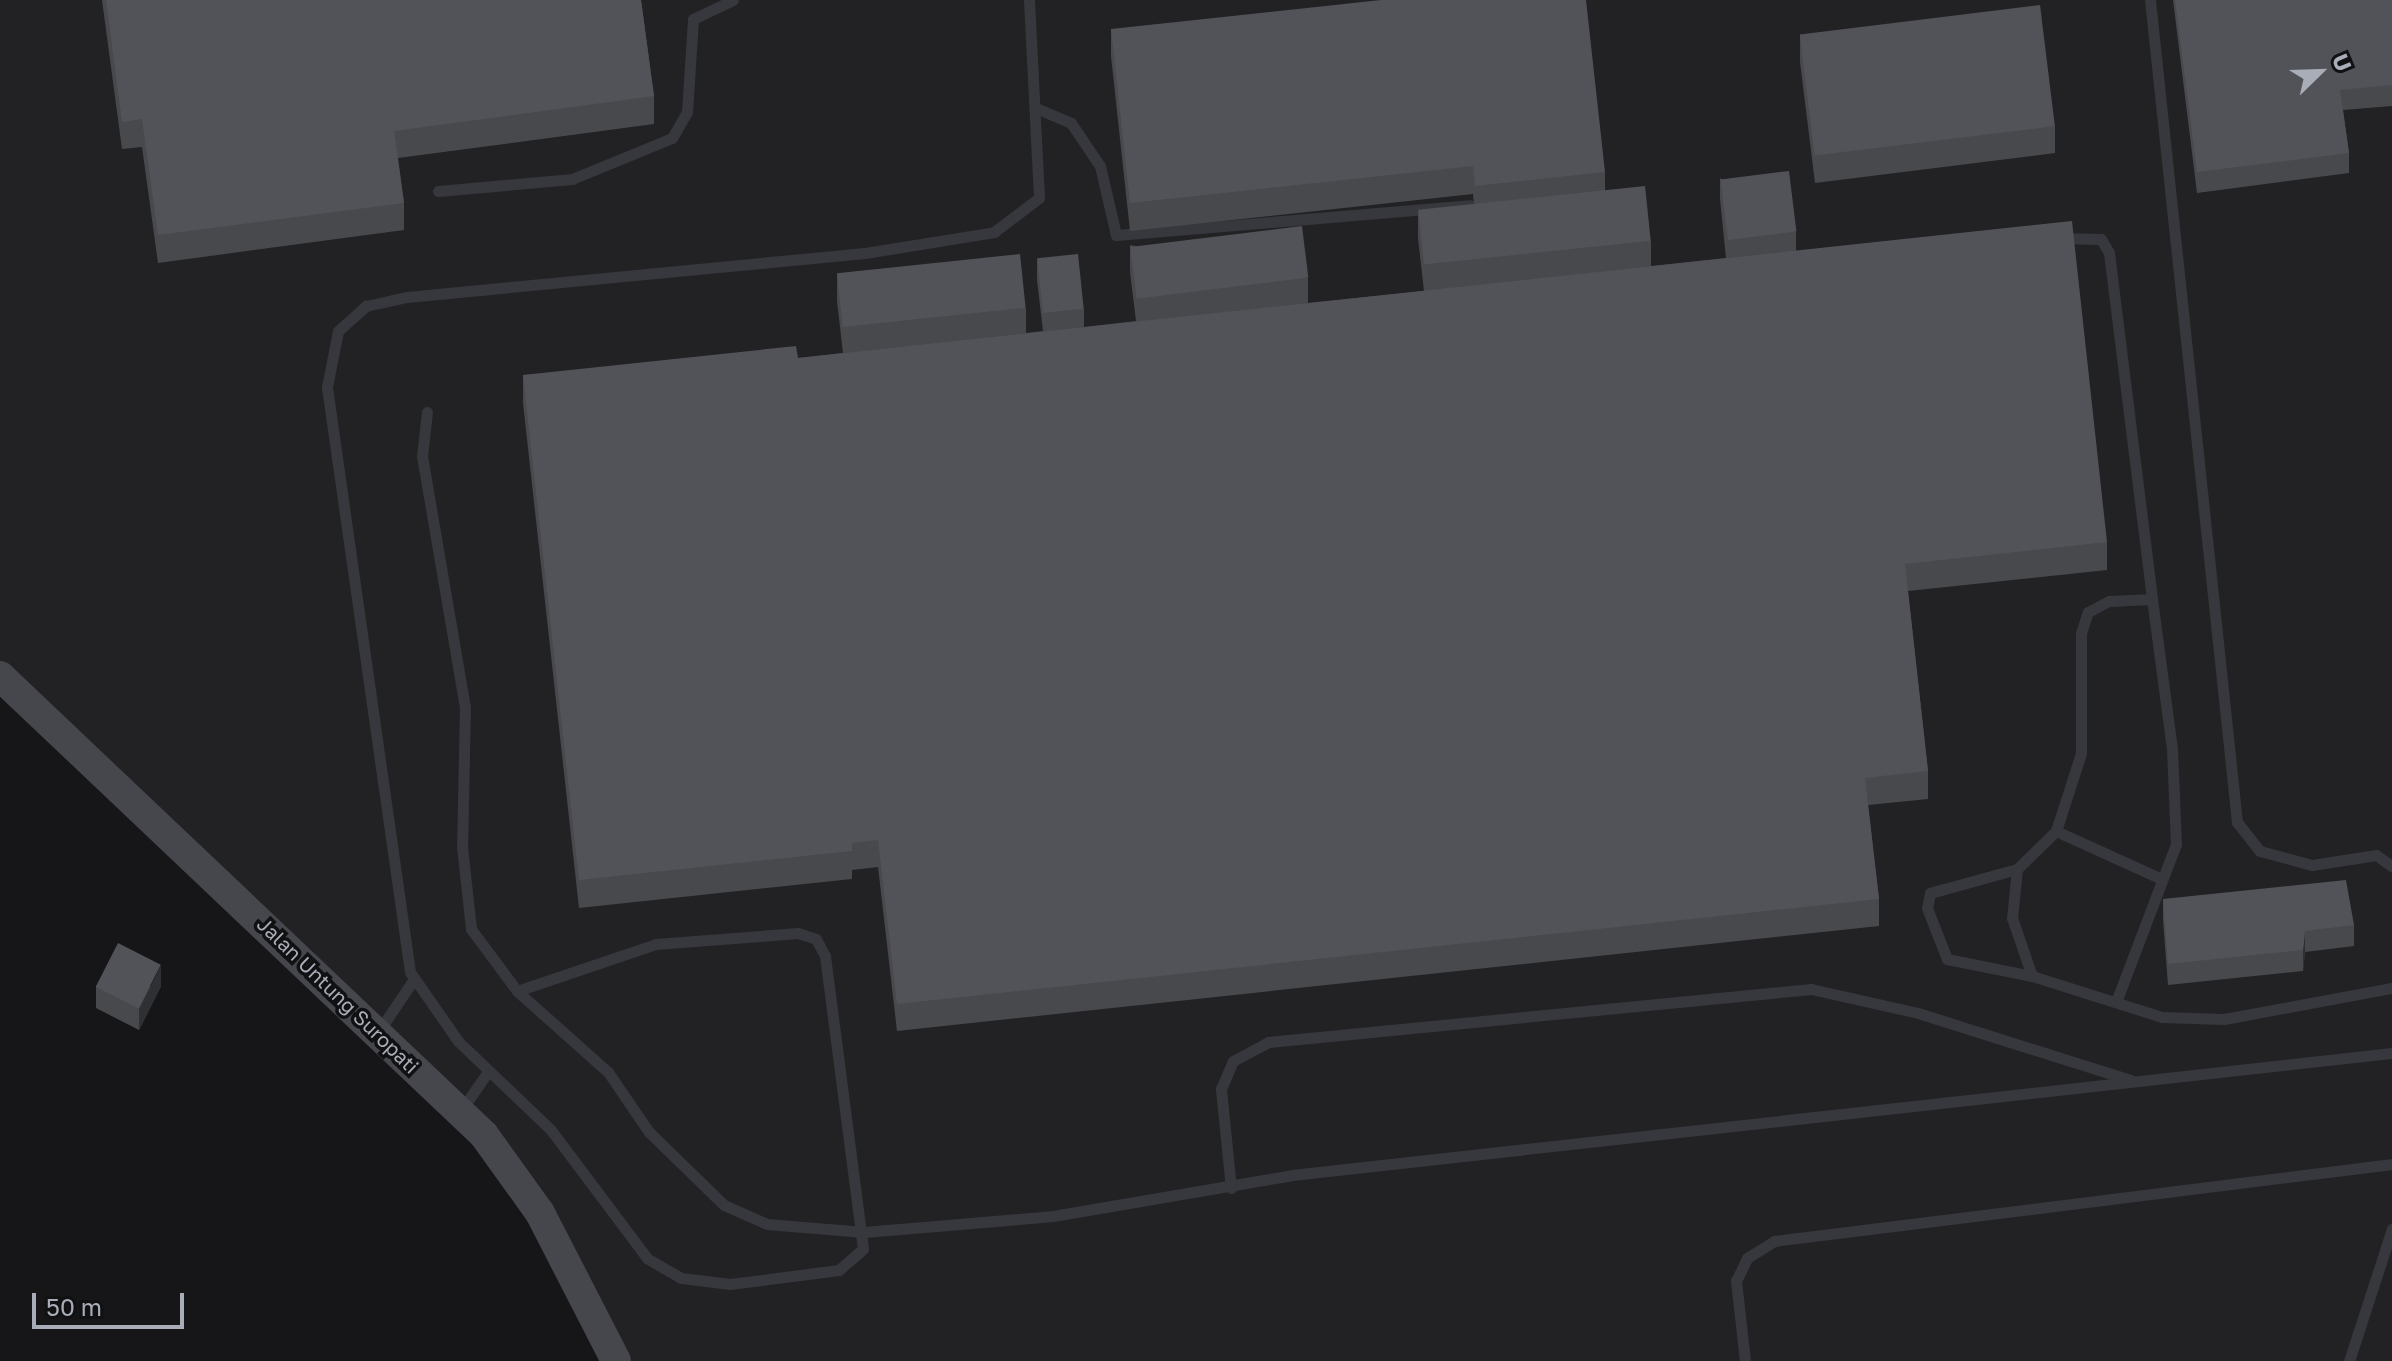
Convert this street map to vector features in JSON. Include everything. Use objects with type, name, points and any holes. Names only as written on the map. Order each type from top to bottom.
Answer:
[{"type":"main road","name":"Jalan Untung Suropati","points":[[0,676],[460,1112],[540,1213],[616,1361]]},
{"type":"lane","points":[[438,191],[572,179],[672,138],[687,112],[693,19],[733,0]]},
{"type":"lane","points":[[517,991],[656,944],[798,933],[816,939],[864,1232],[863,1249],[839,1270],[730,1284],[681,1278],[647,1258],[551,1130],[487,1073],[414,979],[401,941],[327,387],[338,331],[382,300],[865,253],[994,232],[1039,198],[1029,0]]},
{"type":"lane","points":[[2150,0],[2237,822],[2260,851],[2312,865],[2376,855],[2392,866]]},
{"type":"lane","points":[[1036,108],[1071,123],[1100,166],[1116,235],[1470,205]]},
{"type":"lane","points":[[2038,240],[2086,235],[2101,239],[2109,253],[2177,803],[2176,844],[2116,1002]]},
{"type":"lane","points":[[427,412],[422,456],[465,707],[462,847],[471,929],[517,991],[608,1072],[649,1132],[724,1205],[767,1224],[864,1232],[1053,1216],[1231,1188],[1292,1175],[2392,1053]]},
{"type":"lane","points":[[2152,599],[2109,601],[2088,612],[2081,633],[2081,753],[2056,831],[2017,869],[1937,885],[1927,908],[1947,959],[2032,976],[2162,1017],[2224,1019],[2392,988]]},
{"type":"lane","points":[[2056,831],[2162,879]]},
{"type":"lane","points":[[2017,869],[2012,918],[2032,976]]},
{"type":"lane","points":[[377,1033],[414,979]]},
{"type":"lane","points":[[1231,1188],[1221,1089],[1233,1061],[1268,1042],[1811,989],[1918,1013],[2135,1082]]},
{"type":"lane","points":[[460,1112],[487,1073]]},
{"type":"lane","points":[[1745,1361],[1736,1281],[1747,1258],[1774,1241],[2392,1164]]},
{"type":"lane","points":[[2349,1361],[2392,1229]]},
{"type":"shaded area","points":[[0,0],[2392,0],[2392,1361],[619,1361],[500,1148],[0,671]]},
{"type":"building","points":[[106,0],[641,0],[654,96],[394,131],[404,203],[158,235],[142,119],[122,122]]},
{"type":"building","points":[[1381,0],[1586,0],[1605,172],[1475,186],[1473,166],[1130,203],[1111,29]]},
{"type":"building","points":[[2175,0],[2392,0],[2392,85],[2340,90],[2349,153],[2197,172]]},
{"type":"building","points":[[2040,5],[2055,126],[1815,156],[1800,34]]},
{"type":"building","points":[[1789,171],[1796,232],[1728,240],[1721,179]]},
{"type":"building","points":[[1645,186],[1651,241],[1424,265],[1418,210]]},
{"type":"building","points":[[2072,221],[2107,542],[1905,564],[1928,771],[1865,778],[1879,899],[897,1004],[878,840],[852,843],[852,851],[579,880],[523,375],[796,346],[798,358]]},
{"type":"building","points":[[1302,226],[1308,278],[1137,299],[1130,247]]},
{"type":"building","points":[[1020,254],[1026,308],[843,327],[837,273]]},
{"type":"building","points":[[1078,254],[1084,309],[1043,313],[1037,258]]},
{"type":"building","points":[[2346,880],[2354,925],[2305,931],[2303,950],[2168,964],[2163,899]]},
{"type":"building","points":[[118,943],[161,965],[139,1008],[96,987]]}]
